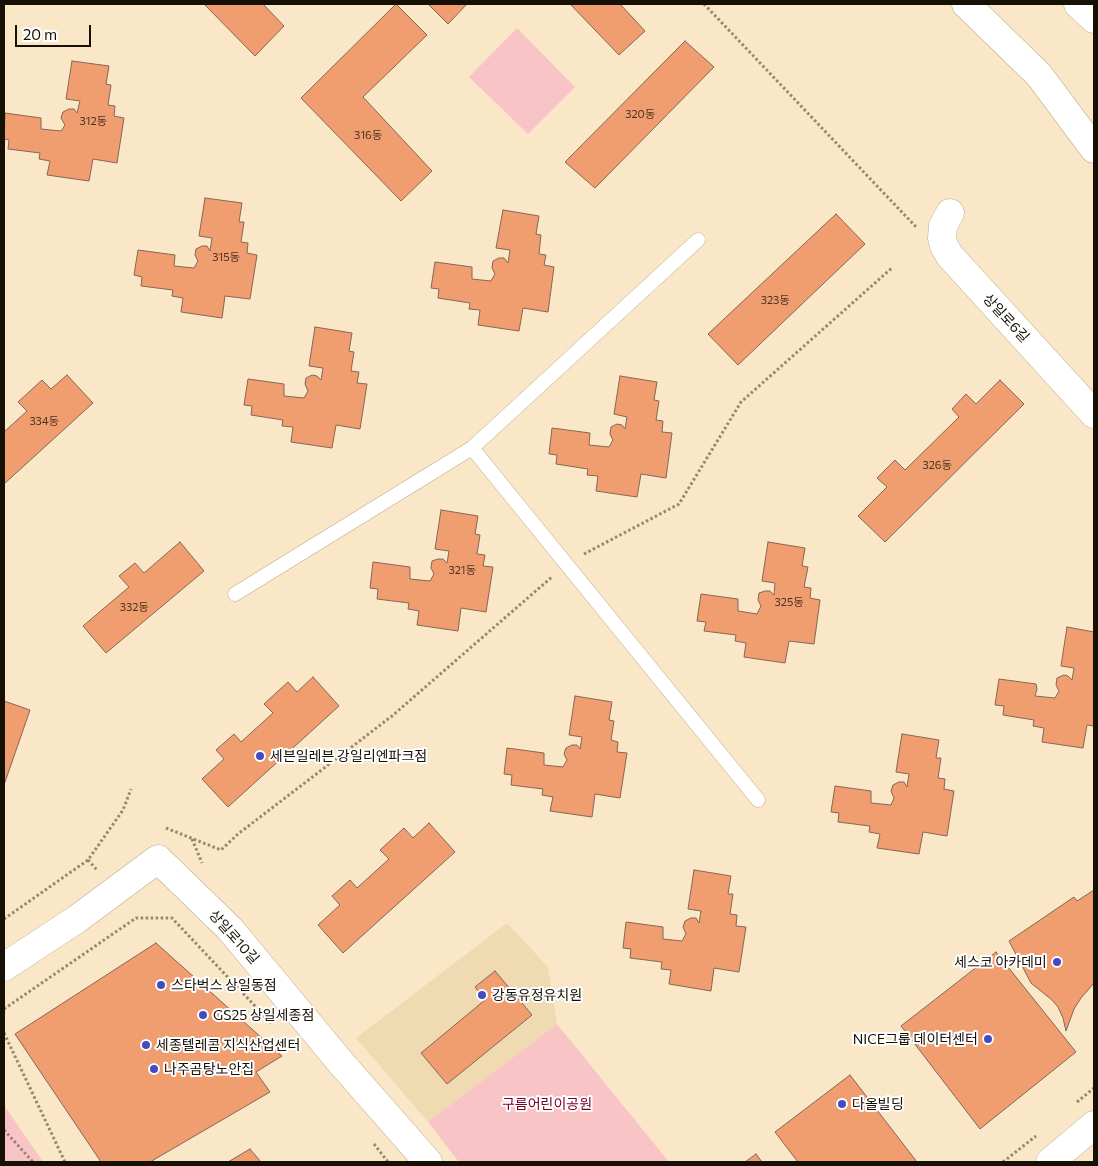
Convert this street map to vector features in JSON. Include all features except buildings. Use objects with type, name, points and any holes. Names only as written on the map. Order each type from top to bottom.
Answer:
[{"type":"main road","points":[[966,4],[1094,125]]},
{"type":"main road","points":[[1078,4],[1094,19]]},
{"type":"main road","points":[[1039,75],[1094,149]]},
{"type":"main road","name":"상일로6길","points":[[946,224],[944,246],[954,260],[1094,414]]},
{"type":"main road","name":"상일로10길","points":[[4,967],[77,919],[158,859],[230,929],[342,1064],[428,1162]]},
{"type":"main road","points":[[1050,1162],[1094,1125]]},
{"type":"lane","points":[[235,594],[472,448],[698,240]]},
{"type":"lane","points":[[472,448],[758,800]]},
{"type":"path","points":[[704,4],[920,231],[936,235],[946,224]]},
{"type":"path","points":[[166,828],[221,850],[238,834],[392,716],[566,564],[679,504],[741,402],[893,267]]},
{"type":"path","points":[[4,919],[88,860],[123,810],[131,789]]},
{"type":"path","points":[[4,1009],[136,918],[172,918],[274,1026]]},
{"type":"path","points":[[4,1033],[65,1162]]},
{"type":"path","points":[[4,1130],[33,1162]]},
{"type":"path","points":[[370,1139],[388,1162]]},
{"type":"shaded area","name":"강동유정유치원","points":[[507,923],[548,967],[557,1024],[428,1122],[356,1038]]},
{"type":"green space","points":[[517,28],[575,87],[528,134],[469,77]]},
{"type":"green space","name":"구름어린이공원","points":[[557,1024],[669,1162],[459,1162],[428,1122]]},
{"type":"green space","points":[[4,1105],[43,1162],[4,1162]]},
{"type":"place","name":"세븐일레븐 강일리엔파크점","points":[[260,756]]},
{"type":"place","name":"세스코 아카데미","points":[[1057,962]]},
{"type":"place","name":"스타벅스 상일동점","points":[[161,985]]},
{"type":"place","name":"강동유정유치원","points":[[482,995]]},
{"type":"place","name":"GS25 상일세종점","points":[[203,1015]]},
{"type":"place","name":"NICE그룹 데이터센터","points":[[988,1039]]},
{"type":"place","name":"세종텔레콤 지식산업센터","points":[[146,1045]]},
{"type":"place","name":"나주곰탕노안집","points":[[154,1069]]},
{"type":"place","name":"다올빌딩","points":[[842,1104]]}]
